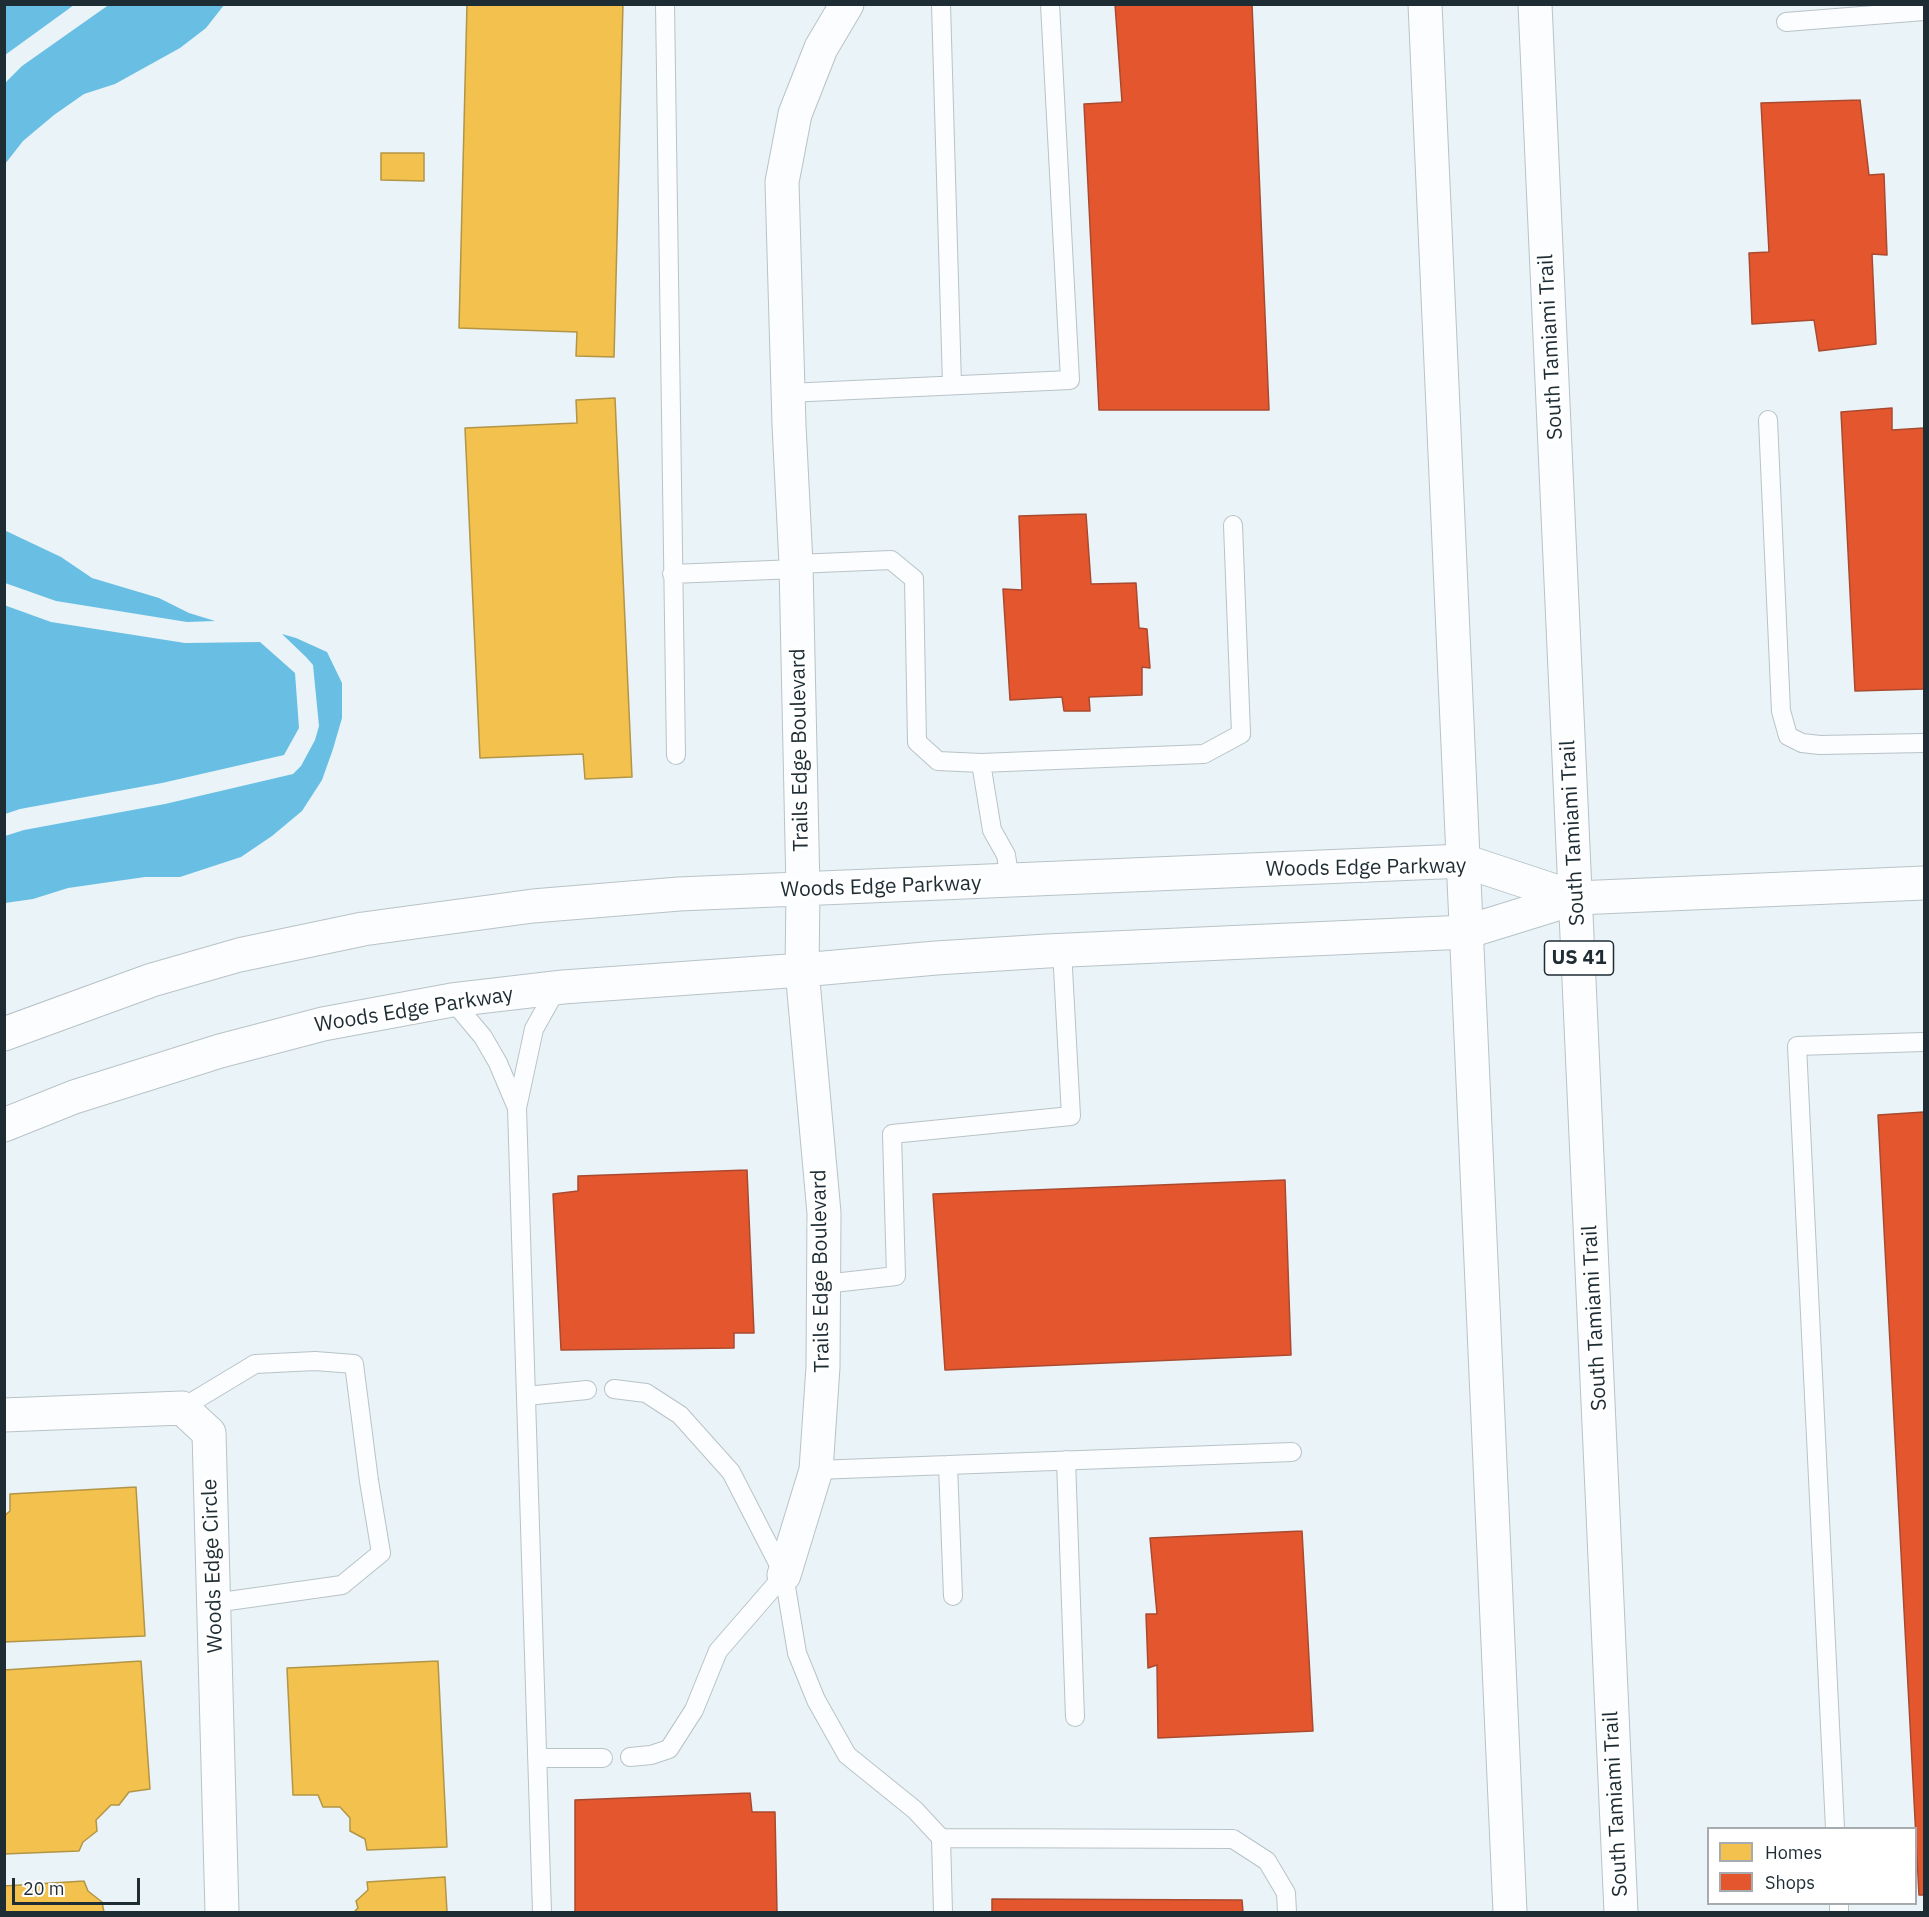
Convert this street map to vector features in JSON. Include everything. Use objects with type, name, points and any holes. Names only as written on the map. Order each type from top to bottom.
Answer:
[{"type":"street","name":"Trails Edge Boulevard","points":[[784,1575],[816,1470],[823,1367],[824,1213],[802,970],[803,890],[796,566],[782,182],[795,114],[821,48],[847,4]]},
{"type":"street","points":[[1425,4],[1510,1912]]},
{"type":"street","name":"South Tamiami Trail","points":[[1536,4],[1621,1912]]},
{"type":"street","name":"Woods Edge Parkway","points":[[4,1034],[152,980],[239,955],[363,929],[533,906],[680,894],[1464,861],[1576,898]]},
{"type":"street","points":[[1576,898],[1924,882]]},
{"type":"street","name":"Woods Edge Parkway","points":[[4,1125],[74,1097],[220,1051],[323,1024],[452,1000],[557,988],[936,958],[1062,950],[1466,932],[1576,898]]},
{"type":"street","points":[[4,1415],[182,1408]]},
{"type":"street","name":"Woods Edge Circle","points":[[182,1408],[208,1433],[222,1912]]},
{"type":"lane","points":[[665,4],[676,755]]},
{"type":"lane","points":[[941,4],[952,386]]},
{"type":"lane","points":[[788,393],[1070,380],[1050,4]]},
{"type":"lane","points":[[1786,22],[1924,11]]},
{"type":"lane","points":[[1768,420],[1781,711],[1788,736],[1802,743],[1820,745],[1924,743]]},
{"type":"lane","points":[[672,574],[891,560],[914,579],[917,742],[938,761],[981,763],[1204,754],[1241,734],[1233,525]]},
{"type":"lane","points":[[981,763],[992,830],[1006,855],[1010,881]]},
{"type":"lane","points":[[824,1284],[896,1276],[892,1134],[1071,1116],[1062,950]]},
{"type":"lane","points":[[542,1912],[517,1108],[534,1029],[557,988]]},
{"type":"lane","points":[[452,1000],[483,1037],[498,1064],[517,1108]]},
{"type":"lane","points":[[1835,1827],[1797,1046],[1924,1042]]},
{"type":"lane","points":[[182,1408],[255,1364],[315,1361],[354,1364],[381,1553],[342,1585],[214,1603]]},
{"type":"lane","points":[[614,1389],[646,1393],[680,1415],[731,1472],[784,1575],[797,1653],[816,1700],[847,1755],[915,1810],[941,1838],[943,1912]]},
{"type":"lane","points":[[526,1396],[587,1390]]},
{"type":"lane","points":[[816,1470],[1292,1452]]},
{"type":"lane","points":[[1066,1460],[1075,1717]]},
{"type":"lane","points":[[948,1465],[953,1596]]},
{"type":"lane","points":[[630,1757],[651,1755],[669,1749],[694,1710],[718,1651],[784,1575]]},
{"type":"lane","points":[[537,1758],[603,1758]]},
{"type":"lane","points":[[941,1838],[1233,1839],[1267,1861],[1286,1893],[1287,1912]]},
{"type":"water","points":[[5,4],[74,4],[74,5],[5,55]]},
{"type":"water","points":[[110,4],[224,5],[206,28],[180,48],[115,84],[84,94],[54,115],[23,141],[5,164],[5,83],[22,66]]},
{"type":"water","points":[[4,530],[61,557],[92,578],[159,598],[189,613],[215,621],[187,622],[56,601],[5,583]]},
{"type":"water","points":[[4,605],[51,622],[185,643],[260,642],[295,673],[299,728],[284,755],[162,783],[20,809],[5,814]]},
{"type":"water","points":[[282,634],[327,652],[342,683],[342,718],[333,749],[322,780],[302,811],[272,836],[241,857],[180,877],[145,877],[68,888],[33,899],[5,903],[5,836],[24,830],[165,804],[293,774],[301,766],[315,740],[319,726],[313,665]]},
{"type":"building: Homes","points":[[467,4],[623,4],[614,357],[576,356],[577,332],[459,328]]},
{"type":"building: Homes","points":[[381,153],[424,153],[424,181],[381,180]]},
{"type":"building: Homes","points":[[615,398],[632,777],[585,779],[583,754],[480,758],[465,428],[577,423],[576,400]]},
{"type":"building: Homes","points":[[136,1487],[145,1636],[4,1642],[4,1516],[10,1511],[10,1494]]},
{"type":"building: Homes","points":[[141,1661],[150,1789],[129,1792],[119,1805],[111,1805],[96,1820],[97,1831],[83,1842],[79,1851],[4,1854],[4,1670]]},
{"type":"building: Homes","points":[[438,1661],[447,1847],[367,1850],[365,1839],[350,1831],[350,1818],[340,1807],[323,1807],[318,1795],[293,1795],[287,1668]]},
{"type":"building: Homes","points":[[445,1877],[447,1912],[354,1912],[358,1908],[356,1901],[368,1890],[367,1882]]},
{"type":"building: Homes","points":[[84,1881],[88,1891],[102,1902],[104,1912],[4,1912],[4,1886]]},
{"type":"building: Shops","points":[[1115,4],[1252,4],[1269,410],[1099,410],[1084,104],[1122,102]]},
{"type":"building: Shops","points":[[1860,100],[1869,175],[1884,174],[1887,255],[1872,254],[1876,344],[1819,351],[1814,320],[1752,324],[1749,253],[1769,252],[1761,103]]},
{"type":"building: Shops","points":[[1892,408],[1892,430],[1924,428],[1924,689],[1855,691],[1841,412]]},
{"type":"building: Shops","points":[[1086,514],[1091,584],[1136,583],[1139,628],[1147,629],[1150,668],[1142,667],[1142,695],[1089,697],[1090,711],[1064,711],[1062,697],[1010,700],[1003,589],[1022,590],[1019,516]]},
{"type":"building: Shops","points":[[1924,1112],[1924,1895],[1919,1895],[1878,1115]]},
{"type":"building: Shops","points":[[747,1170],[754,1333],[734,1333],[734,1348],[561,1350],[553,1194],[578,1191],[578,1176]]},
{"type":"building: Shops","points":[[1285,1180],[1291,1355],[945,1370],[933,1194]]},
{"type":"building: Shops","points":[[1302,1531],[1313,1731],[1158,1738],[1157,1665],[1148,1668],[1146,1614],[1157,1614],[1150,1538]]},
{"type":"building: Shops","points":[[750,1793],[752,1812],[775,1812],[777,1912],[575,1912],[575,1800]]},
{"type":"building: Shops","points":[[992,1899],[1242,1900],[1243,1912],[992,1912]]}]
